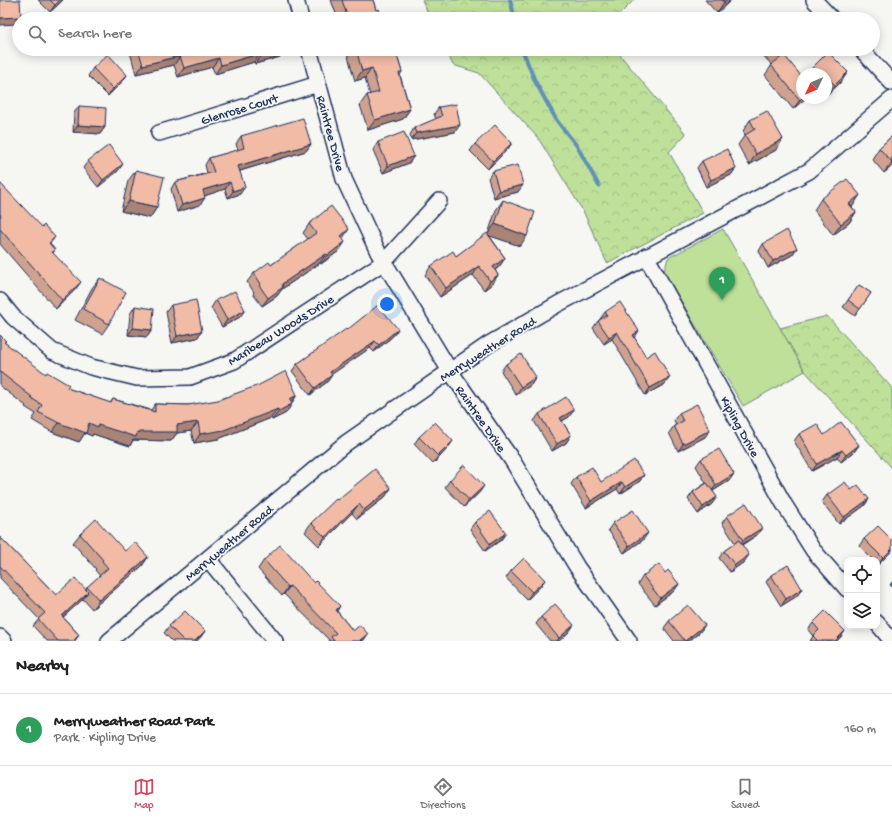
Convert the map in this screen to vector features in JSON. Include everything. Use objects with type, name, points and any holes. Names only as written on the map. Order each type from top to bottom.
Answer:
[{"type":"street","points":[[296,0],[299,12]]},
{"type":"street","points":[[814,0],[825,12]]},
{"type":"street","name":"Raintree Drive","points":[[311,56],[344,179],[384,262],[450,371],[512,460],[577,567],[629,641]]},
{"type":"street","points":[[867,56],[892,83]]},
{"type":"street","name":"Glenrose Court","points":[[159,133],[318,84]]},
{"type":"street","name":"Merryweather Road","points":[[109,641],[346,443],[450,371],[490,344],[544,312],[646,256],[810,171],[892,99]]},
{"type":"street","name":"Maribeau Woods Drive","points":[[0,301],[13,317],[52,351],[91,367],[137,378],[190,377],[234,361],[384,262],[439,201]]},
{"type":"street","name":"Kipling Drive","points":[[646,256],[784,504],[813,550],[844,586]]},
{"type":"street","points":[[208,559],[275,641]]},
{"type":"street","points":[[880,627],[892,641]]},
{"type":"street","points":[[0,637],[4,641]]},
{"type":"green space","points":[[422,0],[634,0],[622,12],[428,12]]},
{"type":"green space","points":[[448,56],[621,56],[686,134],[669,152],[703,213],[607,263],[583,211],[538,138],[479,73],[453,65]]},
{"type":"green space","points":[[723,229],[805,371],[743,406],[664,272],[668,258]]},
{"type":"green space","points":[[827,316],[892,388],[892,468],[805,371],[780,328]]},
{"type":"building","points":[[0,0],[20,0],[21,12],[12,12],[12,17],[0,18]]},
{"type":"building","points":[[50,0],[60,0],[55,5]]},
{"type":"building","points":[[342,0],[373,0],[376,10],[379,9],[380,12],[346,12]]},
{"type":"building","points":[[106,56],[110,56],[127,75],[113,89],[93,68]]},
{"type":"building","points":[[140,56],[180,56],[143,65]]},
{"type":"building","points":[[180,56],[251,56],[221,65],[219,58],[184,68]]},
{"type":"building","points":[[358,56],[397,56],[402,72],[399,73],[410,109],[375,120],[367,95],[379,92],[372,68],[362,71]]},
{"type":"building","points":[[783,56],[785,56],[796,70],[796,95],[771,65]]},
{"type":"building","points":[[824,56],[832,56],[848,72],[835,85],[832,82],[832,68],[812,68]]},
{"type":"building","points":[[456,104],[460,125],[416,133],[414,128],[442,116],[439,107]]},
{"type":"building","points":[[79,106],[106,108],[105,127],[78,125]]},
{"type":"building","points":[[767,111],[783,139],[756,154],[745,135],[755,129],[750,120]]},
{"type":"building","points":[[303,118],[311,144],[238,166],[245,187],[233,191],[230,182],[203,190],[205,198],[182,205],[175,182],[214,172],[209,158],[244,148],[241,136]]},
{"type":"building","points":[[495,125],[512,143],[493,161],[475,144]]},
{"type":"building","points":[[404,132],[414,156],[388,166],[378,142]]},
{"type":"building","points":[[892,136],[892,162],[879,148]]},
{"type":"building","points":[[109,145],[123,164],[103,180],[88,161]]},
{"type":"building","points":[[727,149],[736,168],[711,180],[702,161]]},
{"type":"building","points":[[518,165],[523,185],[499,191],[493,171]]},
{"type":"building","points":[[136,170],[164,177],[157,207],[129,201]]},
{"type":"building","points":[[847,179],[860,195],[849,204],[856,212],[841,224],[821,199]]},
{"type":"building","points":[[0,183],[42,227],[44,225],[55,237],[49,243],[55,250],[52,252],[81,282],[62,300],[0,229]]},
{"type":"building","points":[[503,200],[535,212],[527,236],[495,224]]},
{"type":"building","points":[[331,206],[349,229],[341,236],[345,242],[328,255],[326,254],[282,284],[283,287],[268,298],[259,285],[261,284],[254,273],[269,262],[271,265],[316,233],[309,224]]},
{"type":"building","points":[[787,230],[797,248],[773,261],[763,244]]},
{"type":"building","points":[[487,233],[505,258],[493,267],[498,275],[490,281],[479,266],[446,288],[431,266],[453,251],[456,256]]},
{"type":"building","points":[[100,278],[126,292],[109,324],[83,309]]},
{"type":"building","points":[[859,285],[871,293],[860,309],[848,300]]},
{"type":"building","points":[[235,291],[245,310],[227,320],[216,300]]},
{"type":"building","points":[[196,300],[202,331],[177,336],[171,305]]},
{"type":"building","points":[[620,302],[639,331],[633,335],[646,357],[655,351],[670,377],[650,388],[617,332],[609,337],[598,321],[607,315],[605,312]]},
{"type":"building","points":[[378,305],[398,329],[379,345],[375,341],[330,372],[332,375],[315,388],[297,364],[346,329],[347,330]]},
{"type":"building","points":[[135,306],[154,309],[152,330],[133,328]]},
{"type":"building","points":[[0,335],[6,341],[4,342],[46,374],[47,372],[69,385],[67,388],[111,403],[113,399],[155,412],[155,404],[188,405],[218,400],[259,385],[286,371],[297,395],[290,399],[292,404],[279,411],[278,409],[224,430],[200,434],[198,422],[177,425],[177,432],[137,432],[136,437],[98,425],[98,427],[89,423],[86,433],[59,423],[38,412],[42,405],[31,398],[32,397],[0,372]]},
{"type":"building","points":[[521,354],[536,377],[521,387],[506,364]]},
{"type":"building","points":[[566,397],[574,410],[560,418],[571,435],[557,444],[539,414]]},
{"type":"building","points":[[697,404],[710,430],[683,444],[674,426],[683,421],[679,413]]},
{"type":"building","points":[[435,422],[453,441],[438,456],[419,437]]},
{"type":"building","points":[[841,422],[859,445],[846,455],[842,450],[817,464],[799,434],[817,424],[824,435]]},
{"type":"building","points":[[719,449],[734,474],[716,485],[701,459]]},
{"type":"building","points":[[634,460],[644,475],[625,487],[622,482],[591,501],[576,477],[592,467],[601,482]]},
{"type":"building","points":[[464,465],[484,486],[469,500],[450,480]]},
{"type":"building","points":[[375,469],[391,488],[364,510],[359,504],[325,537],[311,523],[336,499],[337,500]]},
{"type":"building","points":[[845,482],[851,490],[858,485],[869,499],[844,517],[827,495]]},
{"type":"building","points":[[707,483],[717,497],[703,507],[693,492]]},
{"type":"building","points":[[746,503],[762,528],[743,540],[727,516]]},
{"type":"building","points":[[633,510],[648,533],[629,546],[613,523]]},
{"type":"building","points":[[490,511],[506,533],[490,544],[475,522]]},
{"type":"building","points":[[96,519],[125,551],[135,542],[148,557],[99,600],[87,587],[108,568],[102,561],[103,560],[80,534]]},
{"type":"building","points":[[878,526],[892,540],[892,549],[883,558],[864,539]]},
{"type":"building","points":[[0,537],[56,595],[75,578],[88,592],[62,616],[79,635],[73,641],[58,641],[38,619],[45,613],[0,566]]},
{"type":"building","points":[[739,540],[749,555],[735,565],[724,551]]},
{"type":"building","points":[[280,545],[314,583],[316,581],[340,606],[336,610],[353,631],[360,625],[368,634],[360,640],[361,641],[334,641],[331,637],[336,633],[290,586],[288,587],[264,560]]},
{"type":"building","points":[[524,558],[545,580],[532,592],[511,571]]},
{"type":"building","points":[[659,564],[665,573],[668,570],[679,584],[660,598],[643,576]]},
{"type":"building","points":[[788,565],[802,589],[786,599],[771,575]]},
{"type":"building","points":[[555,604],[574,625],[559,638],[541,617]]},
{"type":"building","points":[[688,605],[705,625],[685,641],[669,621]]},
{"type":"building","points":[[185,611],[205,631],[195,641],[184,641],[169,626]]},
{"type":"building","points":[[825,611],[845,631],[835,641],[818,641],[813,636],[819,630],[813,623]]},
{"type":"waterway","points":[[510,0],[513,12]]},
{"type":"waterway","points":[[525,56],[535,81],[557,121],[577,146],[599,186]]},
{"type":"place","name":"Merryweather Road Park","points":[[722,300]]}]
